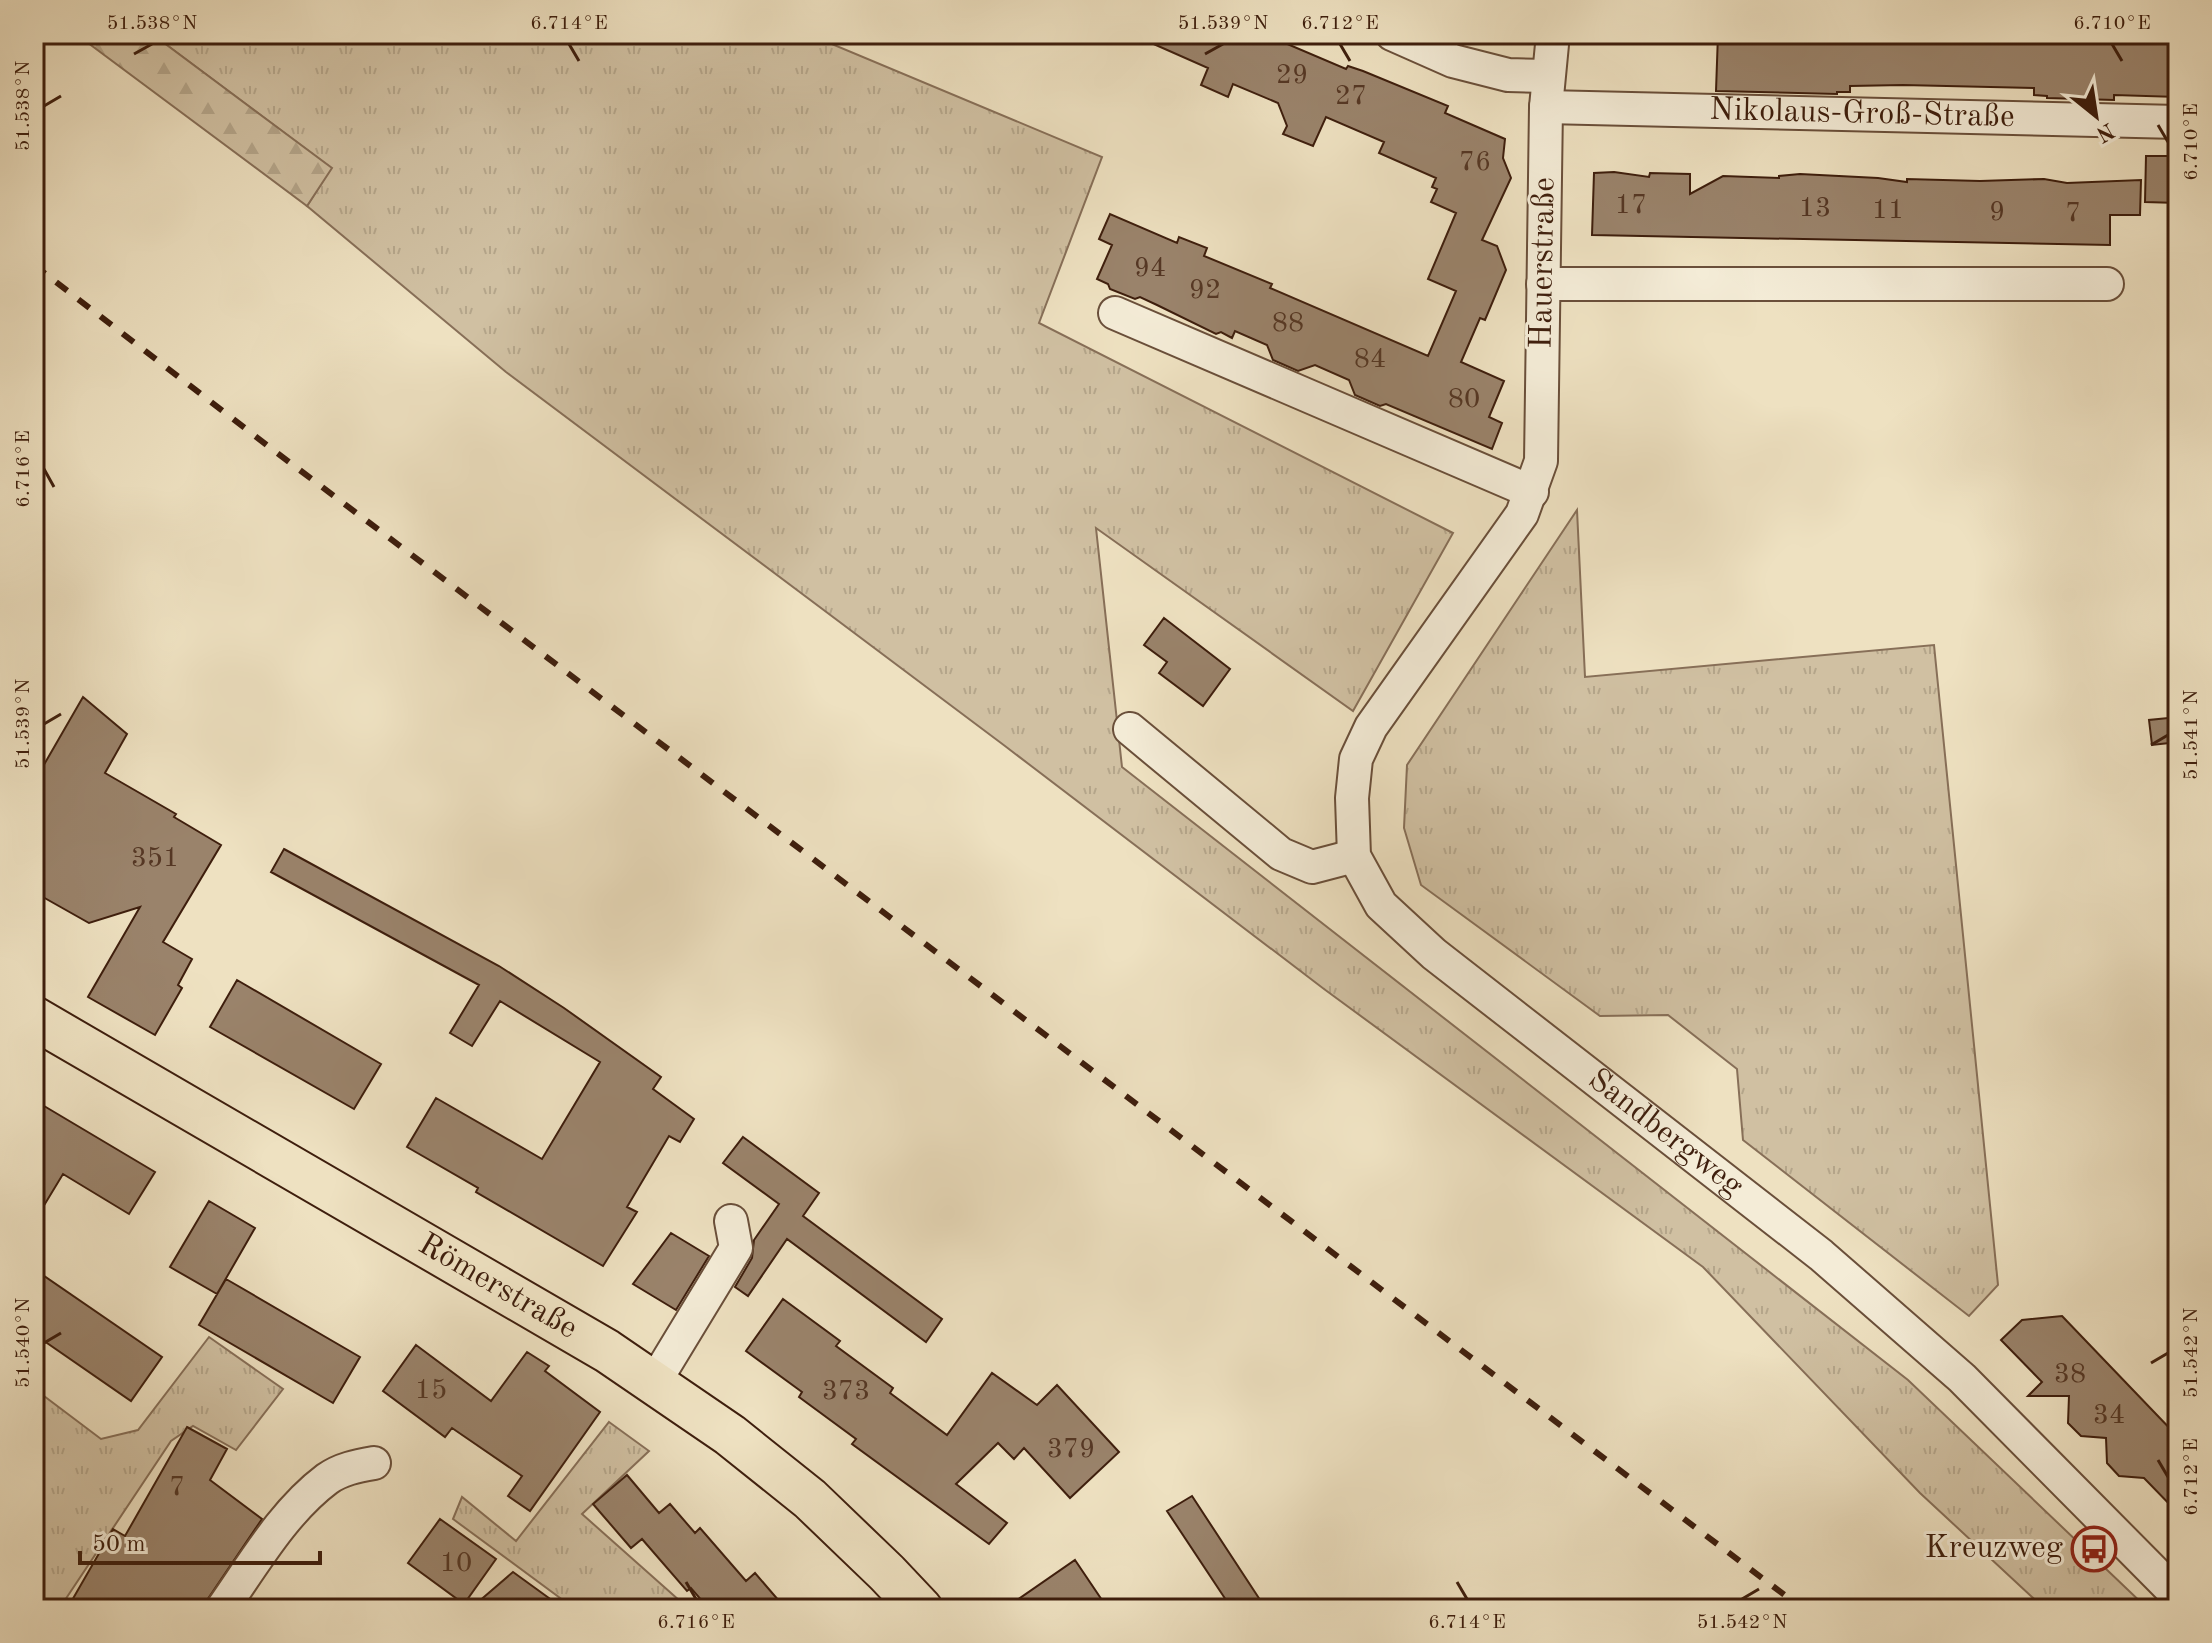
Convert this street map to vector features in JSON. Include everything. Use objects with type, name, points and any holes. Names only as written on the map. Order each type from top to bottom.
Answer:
[{"type":"main road","name":"Römerstraße","points":[[34,1018],[607,1351],[730,1435],[810,1499],[921,1609]]},
{"type":"street","name":"Nikolaus-Groß-Straße","points":[[1392,34],[1453,61],[1508,75],[1546,91],[2178,122]]},
{"type":"street","name":"Hauerstraße","points":[[1354,856],[1352,798],[1356,759],[1371,727],[1522,514],[1541,461],[1546,91],[1553,34]]},
{"type":"street","points":[[1543,284],[2107,284]]},
{"type":"street","points":[[1115,313],[1532,492]]},
{"type":"street","points":[[1130,729],[1281,854],[1312,867],[1354,856]]},
{"type":"street","name":"Sandbergweg","points":[[1354,856],[1381,905],[1434,954],[1821,1255],[1962,1378],[2178,1596]]},
{"type":"street","points":[[654,1383],[736,1248],[731,1221]]},
{"type":"street","points":[[222,1609],[295,1509],[328,1478],[348,1468],[374,1463]]},
{"type":"green space","points":[[76,34],[152,34],[332,168],[307,206]]},
{"type":"green space","points":[[152,34],[808,34],[1102,157],[1039,323],[1453,533],[1353,711],[1096,528],[1122,767],[1908,1380],[2148,1609],[2045,1609],[1920,1493],[1703,1267],[1324,989],[506,372],[307,206],[331,168]]},
{"type":"green space","points":[[1577,510],[1585,677],[1934,645],[1998,1285],[1969,1316],[1743,1140],[1737,1069],[1668,1015],[1600,1016],[1421,885],[1404,828],[1407,765]]},
{"type":"green space","points":[[209,1337],[283,1389],[236,1450],[193,1426],[171,1441],[59,1609],[34,1609],[36,1390],[101,1439],[138,1430]]},
{"type":"green space","points":[[609,1422],[649,1451],[582,1514],[689,1609],[575,1609],[453,1519],[462,1497],[516,1541]]},
{"type":"building","points":[[1131,34],[1264,34],[1346,69],[1348,66],[1363,71],[1448,106],[1445,113],[1505,139],[1503,158],[1511,178],[1482,240],[1497,246],[1506,270],[1485,320],[1480,318],[1461,362],[1504,381],[1489,417],[1502,423],[1492,449],[1386,404],[1380,406],[1355,395],[1349,380],[1315,365],[1298,371],[1273,360],[1267,345],[1235,331],[1232,338],[1221,332],[1216,334],[1140,297],[1135,299],[1110,289],[1108,284],[1097,279],[1112,245],[1099,239],[1110,214],[1177,243],[1179,237],[1207,248],[1204,256],[1428,356],[1456,291],[1428,279],[1456,213],[1431,202],[1437,189],[1432,187],[1436,178],[1379,153],[1384,142],[1326,117],[1313,146],[1283,134],[1287,126],[1278,103],[1233,84],[1228,97],[1201,85],[1208,68]]},
{"type":"building","points":[[1718,34],[2145,37],[2145,34],[2178,34],[2178,97],[2114,95],[2114,100],[2047,98],[2034,95],[2034,88],[1903,85],[1850,86],[1850,92],[1837,94],[1716,91]]},
{"type":"building","points":[[2146,156],[2178,156],[2178,203],[2145,202]]},
{"type":"building","points":[[1614,172],[1649,177],[1650,173],[1690,174],[1690,194],[1723,176],[1779,178],[1800,174],[1907,182],[1907,179],[2044,179],[2067,183],[2141,180],[2140,215],[2110,215],[2110,245],[1592,235],[1594,173]]},
{"type":"building","points":[[1164,618],[1230,669],[1203,706],[1159,673],[1167,662],[1144,645]]},
{"type":"building","points":[[83,697],[127,734],[105,773],[176,814],[174,817],[221,845],[163,942],[192,959],[178,985],[182,988],[155,1035],[88,997],[140,907],[89,923],[34,892],[34,782]]},
{"type":"building","points":[[2178,717],[2178,742],[2152,745],[2149,720]]},
{"type":"building","points":[[284,849],[499,966],[564,1008],[661,1077],[653,1089],[694,1119],[680,1142],[669,1136],[627,1207],[637,1212],[603,1266],[476,1192],[478,1188],[407,1147],[436,1098],[542,1159],[600,1062],[500,1001],[472,1046],[450,1033],[479,985],[271,872]]},
{"type":"building","points":[[237,980],[381,1064],[354,1109],[210,1027]]},
{"type":"building","points":[[34,1100],[155,1172],[129,1214],[63,1174],[34,1222]]},
{"type":"building","points":[[743,1137],[819,1193],[803,1216],[942,1319],[926,1342],[787,1239],[748,1296],[735,1287],[752,1258],[754,1240],[779,1204],[723,1163]]},
{"type":"building","points":[[209,1201],[255,1228],[217,1294],[170,1267]]},
{"type":"building","points":[[671,1233],[709,1256],[676,1310],[633,1284]]},
{"type":"building","points":[[34,1269],[162,1357],[131,1401],[34,1334]]},
{"type":"building","points":[[226,1279],[360,1357],[333,1403],[199,1325]]},
{"type":"building","points":[[783,1299],[840,1341],[836,1346],[893,1388],[890,1393],[947,1435],[992,1373],[1037,1405],[1057,1385],[1119,1452],[1070,1498],[1024,1448],[1014,1459],[998,1443],[956,1484],[1007,1523],[989,1544],[852,1444],[856,1439],[799,1397],[802,1392],[746,1351]]},
{"type":"building","points":[[2062,1316],[2178,1437],[2178,1513],[2144,1478],[2119,1476],[2107,1463],[2106,1438],[2081,1436],[2068,1423],[2069,1396],[2028,1396],[2042,1382],[2001,1340],[2022,1320]]},
{"type":"building","points":[[416,1345],[491,1401],[527,1352],[549,1366],[545,1371],[600,1412],[530,1511],[508,1496],[522,1476],[452,1428],[445,1437],[383,1391]]},
{"type":"building","points":[[187,1427],[227,1449],[210,1480],[262,1519],[201,1609],[67,1609],[113,1529],[125,1536]]},
{"type":"building","points":[[627,1475],[659,1513],[670,1504],[695,1533],[700,1528],[746,1581],[755,1573],[786,1609],[709,1609],[691,1588],[687,1591],[642,1539],[631,1548],[593,1504]]},
{"type":"building","points":[[1192,1496],[1266,1609],[1232,1609],[1167,1511]]},
{"type":"building","points":[[440,1519],[496,1559],[464,1604],[408,1563]]},
{"type":"building","points":[[1075,1560],[1108,1609],[1004,1609]]},
{"type":"building","points":[[513,1572],[564,1609],[470,1609]]},
{"type":"railway","points":[[34,265],[268,446],[1803,1609]]},
{"type":"place","name":"Kreuzweg","points":[[2094,1549]]}]
